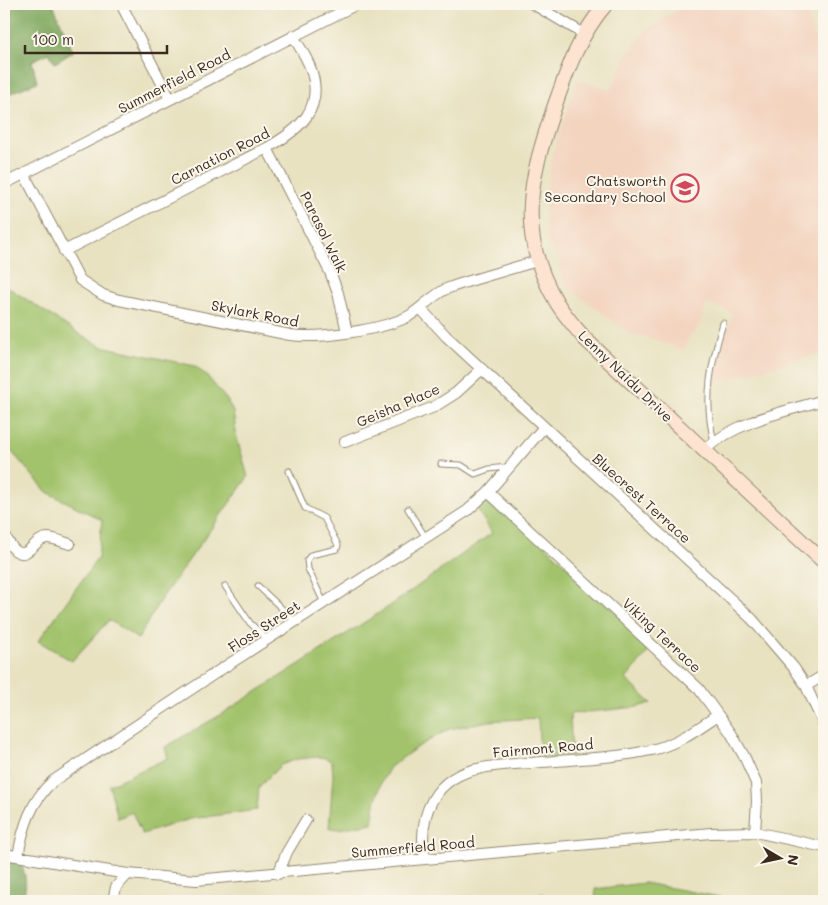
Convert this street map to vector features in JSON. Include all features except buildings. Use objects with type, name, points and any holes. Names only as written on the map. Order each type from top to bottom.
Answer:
[{"type":"street","points":[[121,4],[170,99]]},
{"type":"street","name":"Summerfield Road","points":[[4,184],[355,4]]},
{"type":"street","points":[[533,4],[584,34]]},
{"type":"street","name":"Lenny Naidu Drive","points":[[606,4],[592,20],[573,55],[537,160],[531,208],[532,233],[537,261],[557,304],[585,340],[709,445],[824,562]]},
{"type":"street","name":"Carnation Road","points":[[64,251],[266,148],[295,130],[307,116],[314,92],[312,75],[293,36]]},
{"type":"street","name":"Parasol Walk","points":[[266,148],[330,272],[338,293],[347,332]]},
{"type":"street","name":"Skylark Road","points":[[24,174],[80,280],[97,292],[112,298],[290,335],[310,336],[347,332],[393,322],[407,317],[446,289],[537,261]]},
{"type":"street","name":"Bluecrest Terrace","points":[[420,308],[446,336],[739,606],[780,650],[806,686],[824,725]]},
{"type":"street","name":"Geisha Place","points":[[345,442],[434,407],[456,393],[482,369]]},
{"type":"street","points":[[709,445],[746,424],[824,400]]},
{"type":"street","name":"Floss Street","points":[[18,856],[21,837],[31,809],[45,788],[53,781],[395,556],[467,511],[488,492],[544,427]]},
{"type":"street","name":"Viking Terrace","points":[[488,492],[699,689],[740,750],[756,783],[755,832]]},
{"type":"street","points":[[4,535],[15,550],[20,553],[26,552],[45,538],[70,544]]},
{"type":"street","points":[[806,686],[824,676]]},
{"type":"street","name":"Fairmont Road","points":[[425,858],[422,830],[428,806],[442,787],[455,778],[480,768],[652,750],[674,743],[718,715]]},
{"type":"street","points":[[278,874],[287,852],[306,820]]},
{"type":"street","name":"Summerfield Road","points":[[4,854],[128,874],[196,880],[711,833],[755,832],[824,847]]},
{"type":"street","points":[[113,901],[116,887],[128,874]]},
{"type":"lane","points":[[709,445],[711,422],[708,392],[714,354],[723,324]]},
{"type":"lane","points":[[441,464],[461,465],[475,474],[489,469],[510,467]]},
{"type":"lane","points":[[289,471],[305,508],[324,518],[338,545],[337,549],[311,555],[307,560],[308,569],[324,604]]},
{"type":"lane","points":[[408,509],[426,538]]},
{"type":"lane","points":[[225,586],[250,623],[268,640]]},
{"type":"lane","points":[[258,586],[296,622]]},
{"type":"shaded area","name":"Chatsworth Secondary School","points":[[686,4],[805,4],[813,34],[824,57],[824,352],[718,382],[714,379],[721,344],[733,313],[707,303],[696,333],[690,335],[684,350],[637,334],[633,336],[566,286],[560,269],[561,265],[558,254],[554,254],[552,248],[549,248],[545,224],[545,197],[552,154],[578,80],[611,90],[625,58],[646,30]]},
{"type":"green space","points":[[4,4],[53,4],[73,52],[55,63],[49,53],[32,61],[37,82],[4,96]]},
{"type":"green space","points":[[6,286],[82,336],[101,346],[195,366],[207,376],[227,400],[233,412],[237,438],[248,477],[159,602],[138,639],[109,620],[72,661],[38,641],[98,558],[102,520],[47,492],[4,443],[4,287]]},
{"type":"green space","points":[[488,492],[653,646],[626,679],[651,703],[637,707],[570,714],[572,755],[540,757],[538,718],[488,721],[449,729],[416,748],[390,767],[381,783],[372,823],[339,829],[329,828],[333,776],[332,762],[326,758],[318,757],[297,759],[281,765],[259,787],[257,810],[190,819],[142,834],[132,812],[118,818],[109,785],[168,758],[165,747],[217,717],[390,606],[492,533],[475,506]]},
{"type":"green space","points":[[4,856],[18,857],[21,864],[25,874],[23,901],[4,901]]},
{"type":"green space","points":[[644,883],[743,901],[596,901],[595,889]]},
{"type":"green space","points":[[544,894],[546,901],[494,901]]},
{"type":"place","name":"Chatsworth Secondary School","points":[[685,188]]}]
